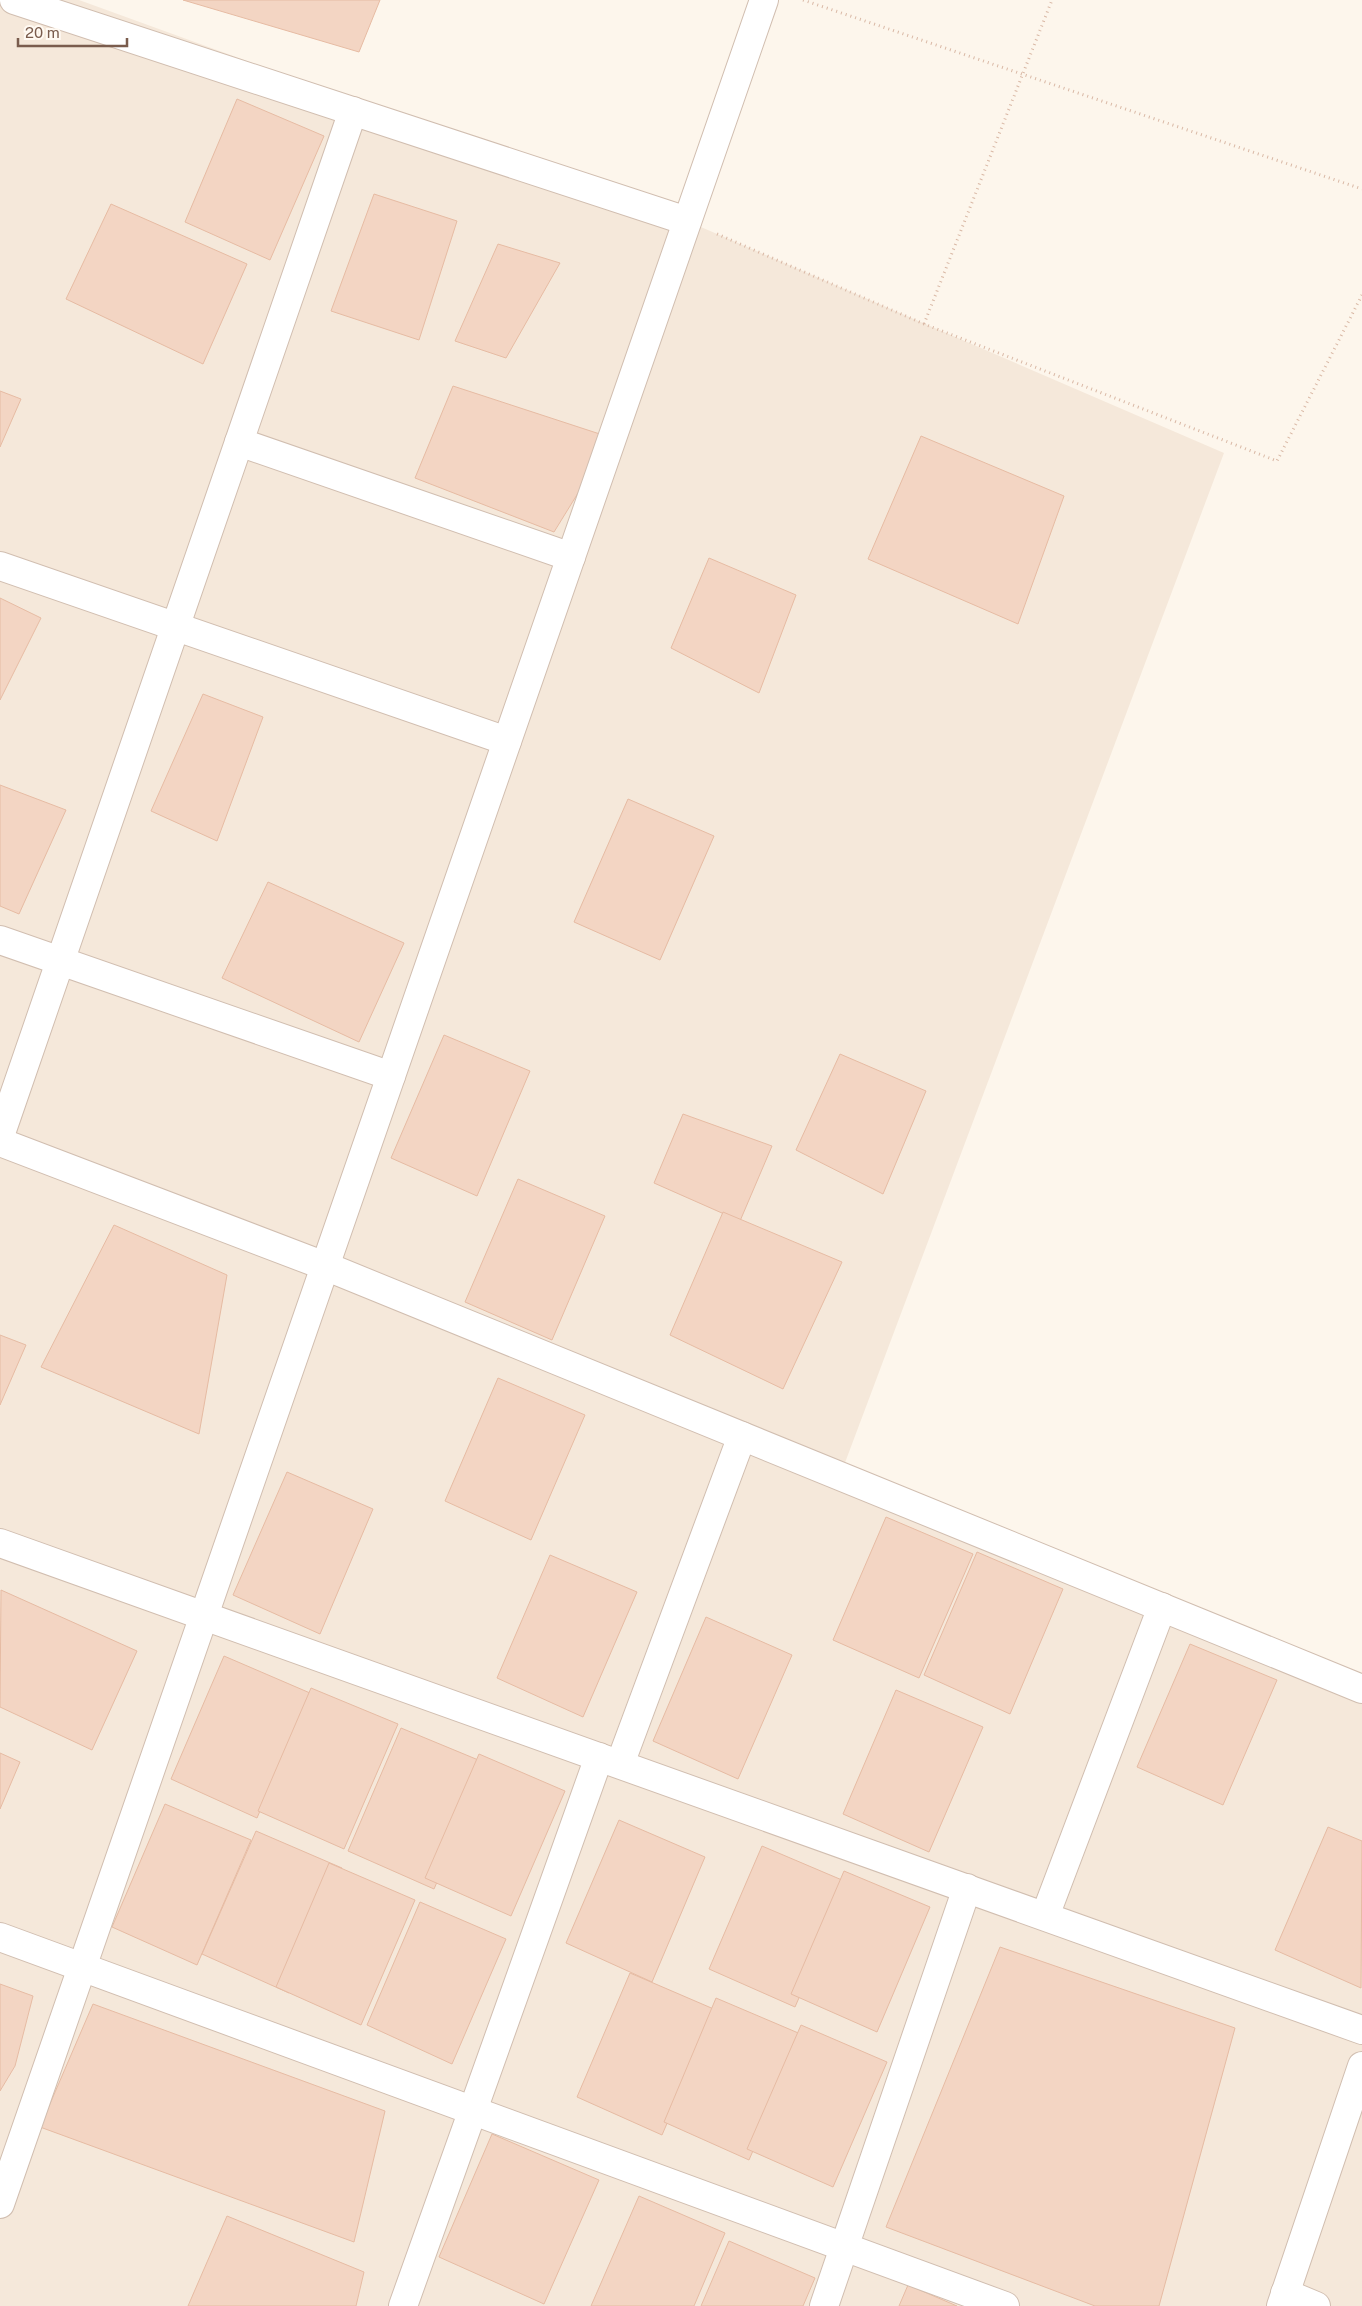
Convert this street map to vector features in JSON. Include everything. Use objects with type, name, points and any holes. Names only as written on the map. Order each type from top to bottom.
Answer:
[{"type":"street","points":[[14,0],[687,221]]},
{"type":"street","points":[[0,2204],[764,0]]},
{"type":"street","points":[[0,1136],[353,111]]},
{"type":"street","points":[[239,442],[570,557]]},
{"type":"street","points":[[0,566],[507,741]]},
{"type":"street","points":[[0,940],[391,1076]]},
{"type":"street","points":[[0,1142],[325,1266],[1362,1689]]},
{"type":"street","points":[[403,2306],[473,2110],[609,1761],[742,1436]]},
{"type":"street","points":[[0,1543],[1362,2030]]},
{"type":"street","points":[[1045,1916],[1162,1607]]},
{"type":"street","points":[[824,2306],[967,1888]]},
{"type":"street","points":[[0,1937],[1005,2306]]},
{"type":"street","points":[[1316,2306],[1283,2300],[1362,2066]]},
{"type":"path","points":[[804,0],[1362,189]]},
{"type":"path","points":[[924,324],[1052,0]]},
{"type":"path","points":[[687,221],[924,324],[1277,461],[1362,295]]},
{"type":"shaded area","points":[[0,0],[79,0],[687,221],[1224,453],[840,1476],[1362,1682],[1362,2306],[0,2306]]},
{"type":"building","points":[[183,0],[380,0],[359,52]]},
{"type":"building","points":[[237,99],[324,136],[270,260],[185,222]]},
{"type":"building","points":[[374,194],[457,221],[419,340],[331,311]]},
{"type":"building","points":[[111,204],[247,264],[203,364],[66,299]]},
{"type":"building","points":[[498,244],[560,263],[506,358],[455,341]]},
{"type":"building","points":[[453,386],[612,438],[554,532],[415,478]]},
{"type":"building","points":[[0,391],[21,399],[0,447]]},
{"type":"building","points":[[921,436],[1064,496],[1018,624],[868,559]]},
{"type":"building","points":[[709,558],[796,595],[759,693],[671,648]]},
{"type":"building","points":[[0,598],[41,618],[0,700]]},
{"type":"building","points":[[203,694],[263,717],[217,841],[151,811]]},
{"type":"building","points":[[0,785],[66,810],[19,914],[0,906]]},
{"type":"building","points":[[628,799],[714,836],[660,960],[574,922]]},
{"type":"building","points":[[268,882],[404,943],[359,1042],[222,978]]},
{"type":"building","points":[[444,1035],[530,1071],[477,1196],[391,1158]]},
{"type":"building","points":[[840,1054],[926,1091],[883,1194],[796,1150]]},
{"type":"building","points":[[683,1114],[772,1146],[740,1221],[654,1183]]},
{"type":"building","points":[[518,1179],[605,1216],[552,1340],[465,1302]]},
{"type":"building","points":[[723,1212],[842,1262],[783,1389],[670,1335]]},
{"type":"building","points":[[114,1225],[227,1275],[199,1434],[41,1367]]},
{"type":"building","points":[[0,1335],[26,1345],[0,1405]]},
{"type":"building","points":[[498,1378],[585,1415],[531,1540],[445,1501]]},
{"type":"building","points":[[287,1472],[373,1509],[320,1634],[233,1595]]},
{"type":"building","points":[[886,1517],[973,1554],[919,1678],[833,1640]]},
{"type":"building","points":[[977,1552],[1063,1589],[1010,1714],[924,1675]]},
{"type":"building","points":[[550,1555],[637,1592],[583,1717],[497,1678]]},
{"type":"building","points":[[1,1590],[137,1651],[92,1750],[0,1707]]},
{"type":"building","points":[[706,1617],[792,1655],[738,1779],[653,1741]]},
{"type":"building","points":[[1190,1644],[1277,1680],[1223,1805],[1137,1767]]},
{"type":"building","points":[[224,1656],[310,1693],[257,1818],[171,1779]]},
{"type":"building","points":[[311,1688],[398,1724],[344,1849],[258,1811]]},
{"type":"building","points":[[896,1690],[983,1727],[929,1852],[843,1814]]},
{"type":"building","points":[[401,1728],[488,1764],[434,1889],[348,1851]]},
{"type":"building","points":[[0,1753],[20,1762],[0,1809]]},
{"type":"building","points":[[479,1754],[565,1791],[511,1916],[425,1878]]},
{"type":"building","points":[[165,1804],[251,1840],[197,1965],[112,1927]]},
{"type":"building","points":[[619,1820],[705,1857],[652,1982],[566,1943]]},
{"type":"building","points":[[1328,1827],[1362,1841],[1361,1988],[1275,1950]]},
{"type":"building","points":[[256,1831],[342,1868],[289,1993],[202,1954]]},
{"type":"building","points":[[762,1846],[849,1883],[795,2007],[709,1969]]},
{"type":"building","points":[[329,1863],[415,1900],[361,2025],[276,1987]]},
{"type":"building","points":[[844,1871],[930,1907],[877,2032],[791,1994]]},
{"type":"building","points":[[420,1902],[506,1939],[452,2064],[367,2025]]},
{"type":"building","points":[[1000,1947],[1235,2028],[1159,2306],[1095,2306],[886,2227]]},
{"type":"building","points":[[630,1973],[716,2010],[662,2135],[577,2097]]},
{"type":"building","points":[[0,1984],[33,1996],[15,2066],[0,2091]]},
{"type":"building","points":[[716,1998],[803,2035],[749,2160],[664,2122]]},
{"type":"building","points":[[93,2004],[385,2111],[354,2242],[40,2127]]},
{"type":"building","points":[[801,2025],[887,2062],[833,2187],[747,2149]]},
{"type":"building","points":[[492,2134],[599,2180],[544,2304],[439,2257]]},
{"type":"building","points":[[639,2196],[725,2233],[694,2306],[591,2306]]},
{"type":"building","points":[[227,2216],[364,2272],[356,2306],[188,2306]]},
{"type":"building","points":[[729,2241],[815,2278],[803,2306],[701,2306]]},
{"type":"building","points":[[908,2285],[957,2306],[899,2306]]}]
